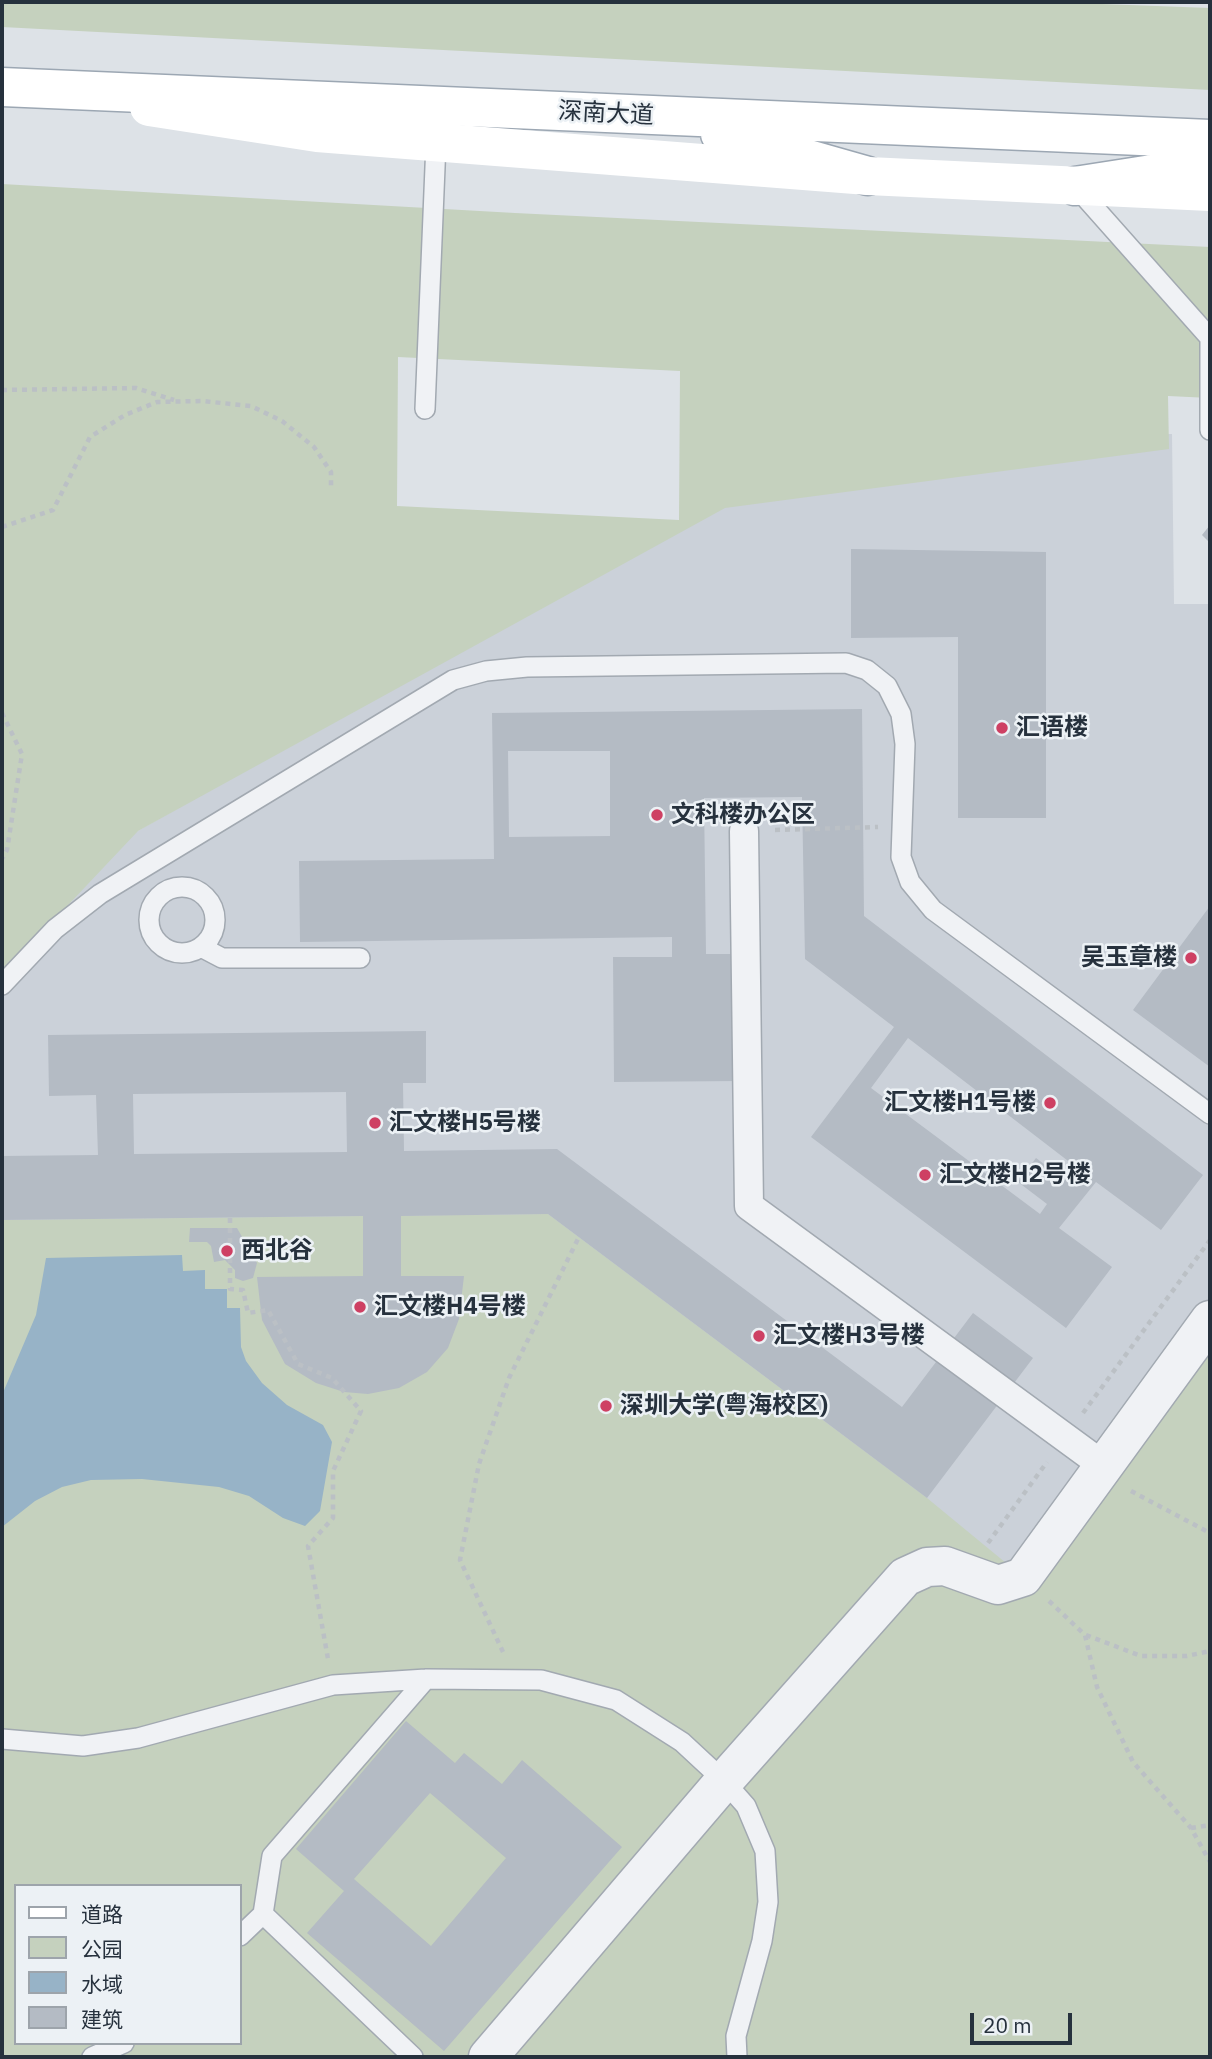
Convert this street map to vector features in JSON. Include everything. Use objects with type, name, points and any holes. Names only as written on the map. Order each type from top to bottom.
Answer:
[{"type":"main road","name":"深南大道","points":[[18,88],[1210,139]]},
{"type":"main road","points":[[18,88],[317,133],[868,176],[1210,192]]},
{"type":"main road","points":[[657,116],[868,176]]},
{"type":"main road","points":[[1075,186],[1210,165]]},
{"type":"street","points":[[744,831],[749,1206],[1104,1466]]},
{"type":"street","points":[[488,2057],[724,1781],[905,1577],[927,1567],[945,1566],[998,1585],[1023,1577],[1210,1320]]},
{"type":"lane","points":[[425,409],[436,143]]},
{"type":"lane","points":[[1075,186],[1210,338],[1210,430]]},
{"type":"lane","points":[[2,985],[55,929],[100,894],[453,680],[486,671],[527,667],[846,663],[867,670],[887,686],[901,714],[905,744],[901,857],[911,882],[933,910],[1210,1114]]},
{"type":"lane","points":[[150,864],[166,892]]},
{"type":"lane","points":[[188,888],[207,898],[215,919],[214,930],[201,947],[181,953],[161,946],[154,938],[150,928],[152,907],[166,892],[188,888]]},
{"type":"lane","points":[[201,947],[222,958],[360,958]]},
{"type":"lane","points":[[242,1934],[263,1914],[272,1856],[426,1679]]},
{"type":"lane","points":[[2,1738],[83,1746],[138,1738],[333,1685],[426,1679],[541,1679],[616,1700],[682,1742],[724,1781],[746,1806],[757,1828],[765,1852],[768,1876],[762,1941],[736,2036],[737,2057]]},
{"type":"lane","points":[[263,1914],[413,2057]]},
{"type":"lane","points":[[92,2057],[119,2045]]},
{"type":"path","points":[[2,390],[136,388],[179,402]]},
{"type":"path","points":[[2,527],[53,510],[90,437],[125,415],[157,402],[251,406],[282,421],[314,447],[331,472],[331,490]]},
{"type":"path","points":[[2,713],[22,754],[7,850],[2,859]]},
{"type":"path","points":[[744,831],[903,826]]},
{"type":"path","points":[[230,1218],[230,1289],[243,1290],[248,1313],[268,1310],[298,1364],[332,1378],[361,1411],[333,1471],[333,1518],[308,1546],[333,1685]]},
{"type":"path","points":[[515,1678],[460,1560],[479,1464],[509,1378],[579,1237]]},
{"type":"path","points":[[967,1572],[1210,1240]]},
{"type":"path","points":[[1104,1466],[1137,1496],[1210,1532]]},
{"type":"path","points":[[1023,1577],[1085,1635],[1141,1656],[1187,1656],[1210,1651]]},
{"type":"path","points":[[1085,1635],[1097,1687],[1118,1735],[1133,1762],[1191,1828],[1210,1862]]},
{"type":"path","points":[[1191,1828],[1210,1825]]},
{"type":"shaded area","name":"深圳大学(粤海校区)","points":[[1172,434],[1174,604],[1210,604],[1210,2057],[2,2057],[2,927],[33,890],[694,517],[902,437]]},
{"type":"green space","points":[[2,2],[1048,2],[1210,8],[1210,90],[2,27]]},
{"type":"green space","points":[[2,184],[515,213],[1210,247],[1210,398],[1168,396],[1169,449],[725,508],[138,831],[2,975]],"holes":[[[398,357],[680,371],[679,520],[397,506]]]},
{"type":"green space","points":[[548,1214],[927,1498],[1023,1577],[1210,1320],[1210,2057],[2,2057],[2,1220]]},
{"type":"water","points":[[182,1255],[183,1271],[205,1270],[205,1289],[227,1289],[227,1308],[240,1308],[241,1347],[246,1361],[262,1383],[287,1405],[323,1425],[332,1442],[320,1511],[305,1526],[283,1518],[249,1496],[219,1487],[142,1479],[91,1480],[62,1487],[35,1501],[2,1527],[2,1395],[36,1315],[46,1258]]},
{"type":"building","points":[[1210,525],[1210,543],[1202,535]]},
{"type":"building","name":"汇语楼","points":[[851,549],[1046,552],[1046,818],[958,818],[958,637],[851,638]]},
{"type":"building","points":[[862,709],[864,916],[1203,1175],[1161,1230],[1096,1182],[1059,1228],[1112,1267],[1066,1328],[811,1137],[894,1027],[805,959],[802,797],[704,798],[706,954],[738,954],[740,1081],[614,1082],[613,957],[672,957],[672,937],[300,942],[299,861],[494,859],[492,713]],"holes":[[[508,751],[610,751],[610,836],[509,837]],[[908,1038],[1076,1167],[1065,1180],[1036,1158],[1018,1182],[1047,1204],[1040,1214],[871,1088]]]},
{"type":"building","name":"吴玉章楼","points":[[1210,906],[1210,1067],[1133,1010]]},
{"type":"building","points":[[426,1031],[426,1083],[403,1083],[404,1151],[557,1149],[902,1407],[973,1313],[1033,1358],[927,1498],[548,1214],[401,1216],[401,1276],[464,1276],[459,1319],[448,1348],[427,1372],[399,1388],[368,1394],[344,1392],[316,1383],[285,1364],[262,1320],[257,1277],[363,1276],[363,1216],[2,1220],[2,1156],[98,1155],[96,1095],[49,1096],[48,1035]],"holes":[[[346,1092],[347,1152],[134,1154],[133,1094]]]},
{"type":"building","points":[[190,1228],[237,1228],[257,1263],[253,1278],[243,1281],[235,1278],[235,1270],[225,1260],[214,1262],[211,1246],[207,1242],[189,1242]]},
{"type":"building","points":[[406,1721],[455,1763],[464,1753],[502,1784],[522,1760],[622,1847],[444,2051],[307,1933],[344,1891],[296,1849]],"holes":[[[430,1793],[506,1858],[431,1946],[354,1879]]]},
{"type":"place","name":"汇语楼","points":[[1002,728]]},
{"type":"place","name":"文科楼办公区","points":[[657,815]]},
{"type":"place","name":"吴玉章楼","points":[[1191,958]]},
{"type":"place","name":"汇文楼H1号楼","points":[[1050,1103]]},
{"type":"place","name":"汇文楼H5号楼","points":[[375,1123]]},
{"type":"place","name":"汇文楼H2号楼","points":[[925,1175]]},
{"type":"place","name":"西北谷","points":[[227,1251]]},
{"type":"place","name":"汇文楼H4号楼","points":[[360,1307]]},
{"type":"place","name":"汇文楼H3号楼","points":[[759,1336]]},
{"type":"place","name":"深圳大学(粤海校区)","points":[[606,1406]]}]
